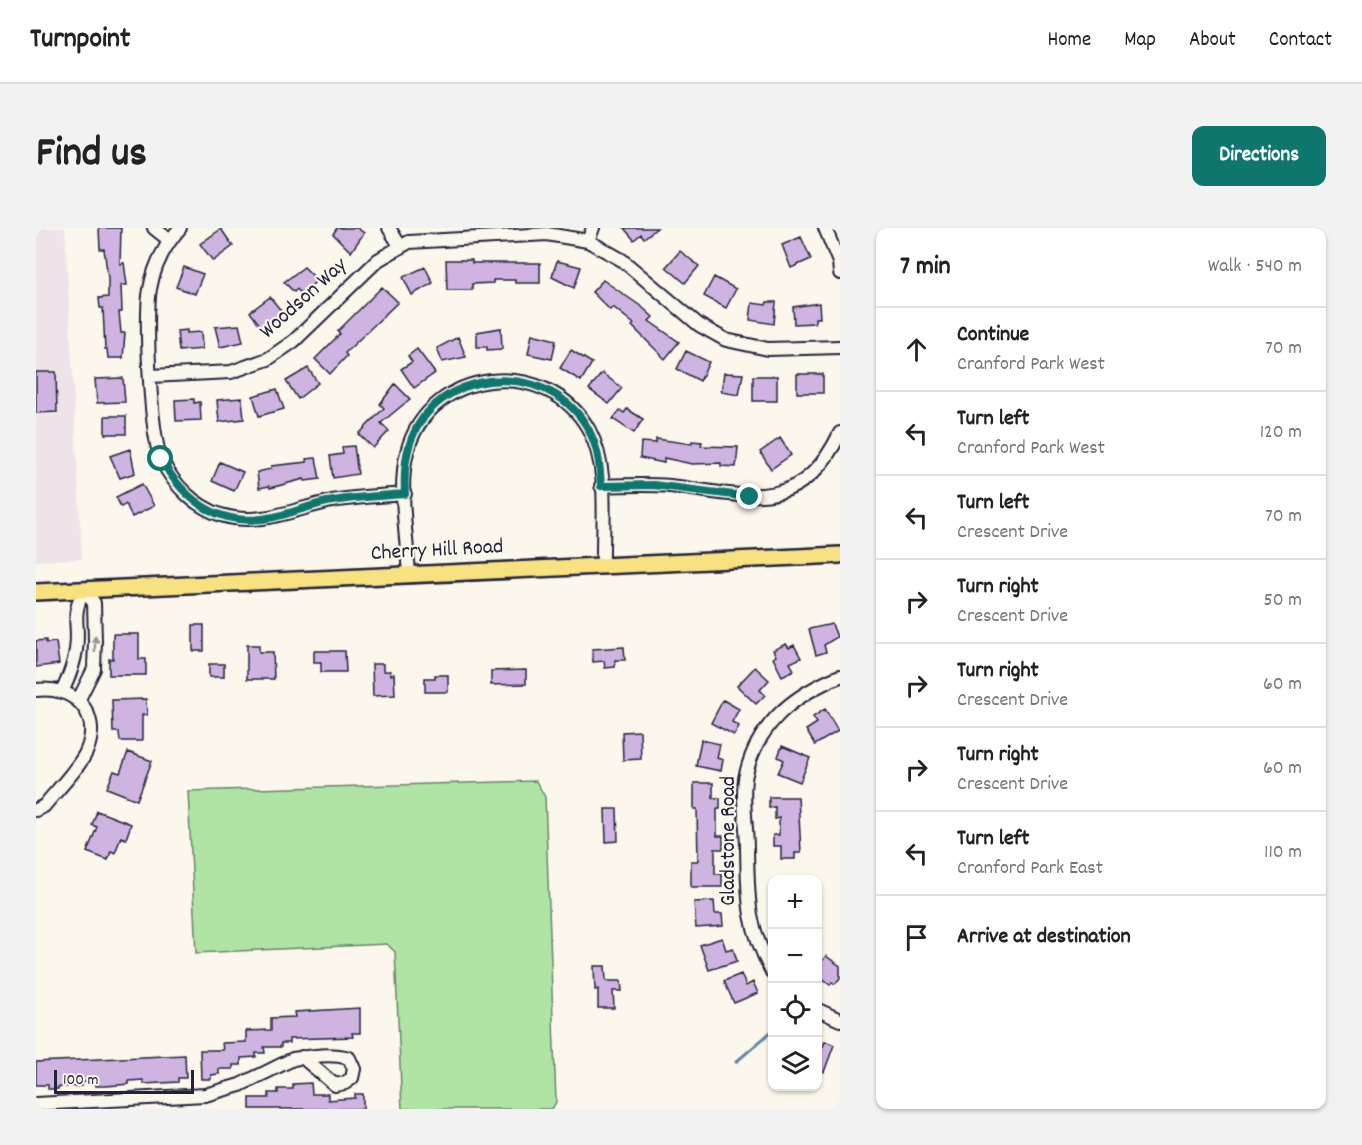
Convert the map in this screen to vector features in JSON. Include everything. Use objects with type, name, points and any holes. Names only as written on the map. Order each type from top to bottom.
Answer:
[{"type":"main road","name":"Cherry Hill Road","points":[[36,592],[840,555]]},
{"type":"street","points":[[154,228],[170,240]]},
{"type":"street","points":[[180,228],[170,240],[155,268],[148,304],[150,376],[155,435],[161,459],[176,485],[207,510],[228,517],[256,520],[331,501],[405,494]]},
{"type":"street","points":[[389,228],[400,246]]},
{"type":"street","points":[[588,240],[593,228]]},
{"type":"street","points":[[825,228],[840,273]]},
{"type":"street","name":"Woodson Way","points":[[150,376],[231,372],[268,359],[294,341],[378,260],[400,246],[438,239],[546,234],[588,240],[622,260],[699,325],[726,340],[768,349],[840,347]]},
{"type":"street","points":[[409,575],[405,494],[407,452],[419,425],[433,407],[470,384],[501,379],[540,387],[556,395],[574,410],[592,437],[599,462],[603,566]]},
{"type":"street","points":[[601,486],[653,485],[750,497],[778,493],[798,484],[817,469],[840,433]]},
{"type":"street","points":[[63,690],[74,666],[77,647],[75,608],[84,590],[94,603],[94,669],[79,699]]},
{"type":"street","name":"Gladstone Road","points":[[768,964],[757,943],[749,910],[745,776],[756,743],[777,715],[809,689],[840,676]]},
{"type":"street","points":[[36,690],[63,690],[79,699],[88,717],[90,734],[87,751],[44,806],[36,810]]},
{"type":"street","points":[[36,1104],[204,1095],[240,1085],[293,1059],[302,1058]]},
{"type":"shaded area","points":[[36,228],[65,228],[82,559],[36,561]]},
{"type":"green space","points":[[536,781],[545,797],[556,1102],[552,1109],[402,1109],[395,952],[387,944],[196,953],[188,791]]},
{"type":"building","points":[[99,228],[121,228],[120,264],[124,263],[127,285],[121,285],[122,312],[119,312],[121,333],[125,333],[123,358],[108,358],[107,349],[105,349],[103,308],[100,308],[99,298],[108,297],[108,278],[104,249],[100,249]]},
{"type":"building","points":[[337,228],[357,228],[364,233],[351,252],[333,234]]},
{"type":"building","points":[[624,228],[657,228],[644,238],[641,234],[634,240]]},
{"type":"building","points":[[221,229],[233,246],[213,261],[200,244]]},
{"type":"building","points":[[801,237],[811,259],[791,268],[782,245]]},
{"type":"building","points":[[680,251],[699,266],[685,283],[666,267]]},
{"type":"building","points":[[446,260],[472,260],[472,263],[540,263],[540,283],[493,280],[493,283],[472,284],[472,290],[447,290]]},
{"type":"building","points":[[557,261],[581,267],[574,288],[552,277]]},
{"type":"building","points":[[184,267],[203,274],[195,294],[176,287]]},
{"type":"building","points":[[304,267],[317,280],[302,295],[297,289],[294,292],[284,282]]},
{"type":"building","points":[[425,267],[433,283],[412,295],[403,277]]},
{"type":"building","points":[[714,277],[736,289],[726,308],[704,296]]},
{"type":"building","points":[[603,280],[642,307],[653,317],[649,321],[679,342],[665,359],[632,326],[634,324],[613,307],[610,310],[592,292]]},
{"type":"building","points":[[382,287],[398,302],[345,353],[347,356],[330,374],[315,359],[340,334],[338,331]]},
{"type":"building","points":[[270,297],[283,313],[262,328],[250,312]]},
{"type":"building","points":[[767,302],[776,302],[774,324],[750,320],[752,303],[766,305]]},
{"type":"building","points":[[819,303],[820,318],[815,318],[815,323],[794,324],[793,307]]},
{"type":"building","points":[[239,325],[243,342],[220,347],[215,327]]},
{"type":"building","points":[[501,328],[502,349],[487,350],[487,347],[477,347],[477,332]]},
{"type":"building","points":[[187,330],[187,333],[201,332],[202,349],[179,351],[177,331]]},
{"type":"building","points":[[532,334],[556,340],[552,359],[528,354]]},
{"type":"building","points":[[458,337],[466,357],[442,362],[437,348]]},
{"type":"building","points":[[417,349],[435,373],[414,388],[401,369],[412,362],[408,356]]},
{"type":"building","points":[[571,350],[592,363],[581,381],[560,368]]},
{"type":"building","points":[[686,351],[709,362],[700,381],[677,369]]},
{"type":"building","points":[[308,368],[318,383],[298,399],[286,381]]},
{"type":"building","points":[[36,372],[56,372],[57,412],[36,413]]},
{"type":"building","points":[[602,373],[622,388],[609,404],[589,389]]},
{"type":"building","points":[[724,373],[743,374],[739,395],[721,392]]},
{"type":"building","points":[[797,374],[823,374],[823,393],[797,393]]},
{"type":"building","points":[[753,376],[777,376],[777,401],[753,401]]},
{"type":"building","points":[[123,378],[125,402],[97,403],[95,379]]},
{"type":"building","points":[[395,384],[410,399],[381,423],[389,431],[373,448],[359,434],[384,408],[380,404]]},
{"type":"building","points":[[277,389],[284,409],[259,416],[253,396]]},
{"type":"building","points":[[242,398],[244,419],[219,422],[217,400]]},
{"type":"building","points":[[194,399],[194,403],[200,402],[201,420],[176,421],[175,400]]},
{"type":"building","points":[[627,409],[643,419],[634,433],[613,419],[620,410],[624,413]]},
{"type":"building","points":[[105,416],[126,416],[126,434],[105,434]]},
{"type":"building","points":[[780,438],[791,455],[771,469],[760,452]]},
{"type":"building","points":[[656,439],[692,444],[692,441],[702,442],[701,446],[738,447],[736,467],[721,466],[721,463],[692,464],[664,458],[664,463],[640,458],[641,442],[656,443]]},
{"type":"building","points":[[354,446],[358,474],[333,478],[330,456],[343,454],[342,447]]},
{"type":"building","points":[[130,449],[135,473],[120,478],[110,456]]},
{"type":"building","points":[[316,458],[320,479],[305,481],[304,479],[270,488],[269,486],[259,488],[257,472],[271,469],[271,466],[307,462],[306,459]]},
{"type":"building","points":[[220,462],[243,472],[234,491],[212,481]]},
{"type":"building","points":[[142,484],[154,506],[132,517],[126,504],[121,507],[116,497]]},
{"type":"building","points":[[832,624],[837,637],[824,645],[826,652],[816,655],[809,629]]},
{"type":"building","points":[[193,625],[204,625],[204,651],[193,651]]},
{"type":"building","points":[[113,634],[139,634],[139,659],[146,659],[146,675],[109,675],[109,659],[113,659]]},
{"type":"building","points":[[46,640],[46,643],[56,642],[59,664],[36,667],[36,641]]},
{"type":"building","points":[[786,644],[789,648],[794,645],[801,658],[790,663],[794,670],[782,676],[773,658],[776,656],[773,650]]},
{"type":"building","points":[[247,645],[259,645],[259,652],[273,652],[274,679],[247,679]]},
{"type":"building","points":[[624,647],[625,660],[615,660],[615,667],[605,668],[604,661],[593,662],[592,649]]},
{"type":"building","points":[[314,651],[345,651],[346,672],[321,672],[321,662],[314,662]]},
{"type":"building","points":[[209,664],[224,664],[224,677],[209,677]]},
{"type":"building","points":[[372,664],[383,664],[383,671],[390,671],[390,675],[394,674],[395,695],[373,696]]},
{"type":"building","points":[[755,667],[769,680],[760,690],[765,695],[756,704],[737,686]]},
{"type":"building","points":[[526,670],[526,684],[491,685],[491,671]]},
{"type":"building","points":[[435,675],[448,675],[448,692],[425,692],[425,678],[435,678]]},
{"type":"building","points":[[146,699],[147,715],[142,715],[142,741],[120,741],[119,732],[113,732],[112,700]]},
{"type":"building","points":[[723,700],[739,709],[732,722],[739,726],[734,735],[711,723]]},
{"type":"building","points":[[825,709],[838,731],[815,745],[806,730],[817,723],[813,717]]},
{"type":"building","points":[[640,731],[641,759],[623,760],[622,732]]},
{"type":"building","points":[[701,740],[720,744],[717,758],[723,760],[721,771],[696,766]]},
{"type":"building","points":[[782,746],[810,758],[800,782],[778,773],[784,760],[778,757]]},
{"type":"building","points":[[128,752],[152,761],[137,800],[107,788],[114,771],[120,773]]},
{"type":"building","points":[[694,783],[713,783],[713,798],[720,798],[720,809],[717,809],[717,836],[723,836],[723,849],[715,849],[715,874],[722,874],[722,887],[691,887],[691,861],[698,861]]},
{"type":"building","points":[[769,797],[798,797],[801,853],[795,853],[795,859],[781,859],[781,846],[773,846],[773,835],[779,835],[779,818],[775,819],[775,807],[769,808]]},
{"type":"building","points":[[605,809],[617,809],[618,841],[606,842]]},
{"type":"building","points":[[97,811],[131,824],[126,839],[121,837],[115,853],[111,851],[108,860],[87,852],[97,827],[92,825]]},
{"type":"building","points":[[714,901],[715,914],[722,914],[723,926],[696,928],[694,902]]},
{"type":"building","points":[[722,938],[726,950],[733,948],[737,961],[709,970],[700,945]]},
{"type":"building","points":[[826,956],[840,966],[840,978],[835,984],[832,982],[830,985],[822,979],[822,960]]},
{"type":"building","points":[[594,966],[605,966],[606,981],[621,981],[622,991],[613,991],[614,1008],[598,1008],[598,989],[595,990]]},
{"type":"building","points":[[741,974],[746,986],[753,982],[758,993],[734,1003],[724,981]]},
{"type":"building","points":[[360,1008],[360,1033],[352,1033],[353,1037],[289,1039],[289,1043],[281,1043],[281,1047],[264,1047],[265,1053],[256,1053],[256,1057],[241,1058],[241,1065],[233,1065],[233,1069],[219,1069],[219,1074],[211,1075],[211,1079],[201,1079],[200,1050],[223,1050],[222,1043],[246,1042],[246,1031],[271,1030],[271,1018],[295,1017],[294,1012]]},
{"type":"building","points":[[825,1041],[834,1045],[824,1072],[822,1071]]},
{"type":"building","points":[[185,1055],[186,1078],[178,1078],[178,1082],[144,1084],[143,1080],[129,1081],[129,1084],[96,1086],[96,1082],[82,1082],[82,1086],[58,1087],[58,1089],[48,1089],[48,1085],[36,1085],[36,1062]]},
{"type":"building","points":[[311,1083],[312,1094],[328,1094],[328,1100],[355,1098],[355,1094],[363,1094],[363,1109],[250,1109],[250,1098],[269,1098],[269,1093],[278,1093],[278,1089],[293,1089],[293,1084]]},
{"type":"waterway","points":[[736,1062],[768,1034]]},
{"type":"route","points":[[161,459],[176,485],[199,505],[215,513],[234,518],[256,520],[331,501],[405,494],[407,452],[415,431],[433,407],[451,393],[470,384],[501,379],[520,381],[540,387],[556,395],[574,410],[592,437],[598,454],[601,486],[670,486],[750,497]]}]
